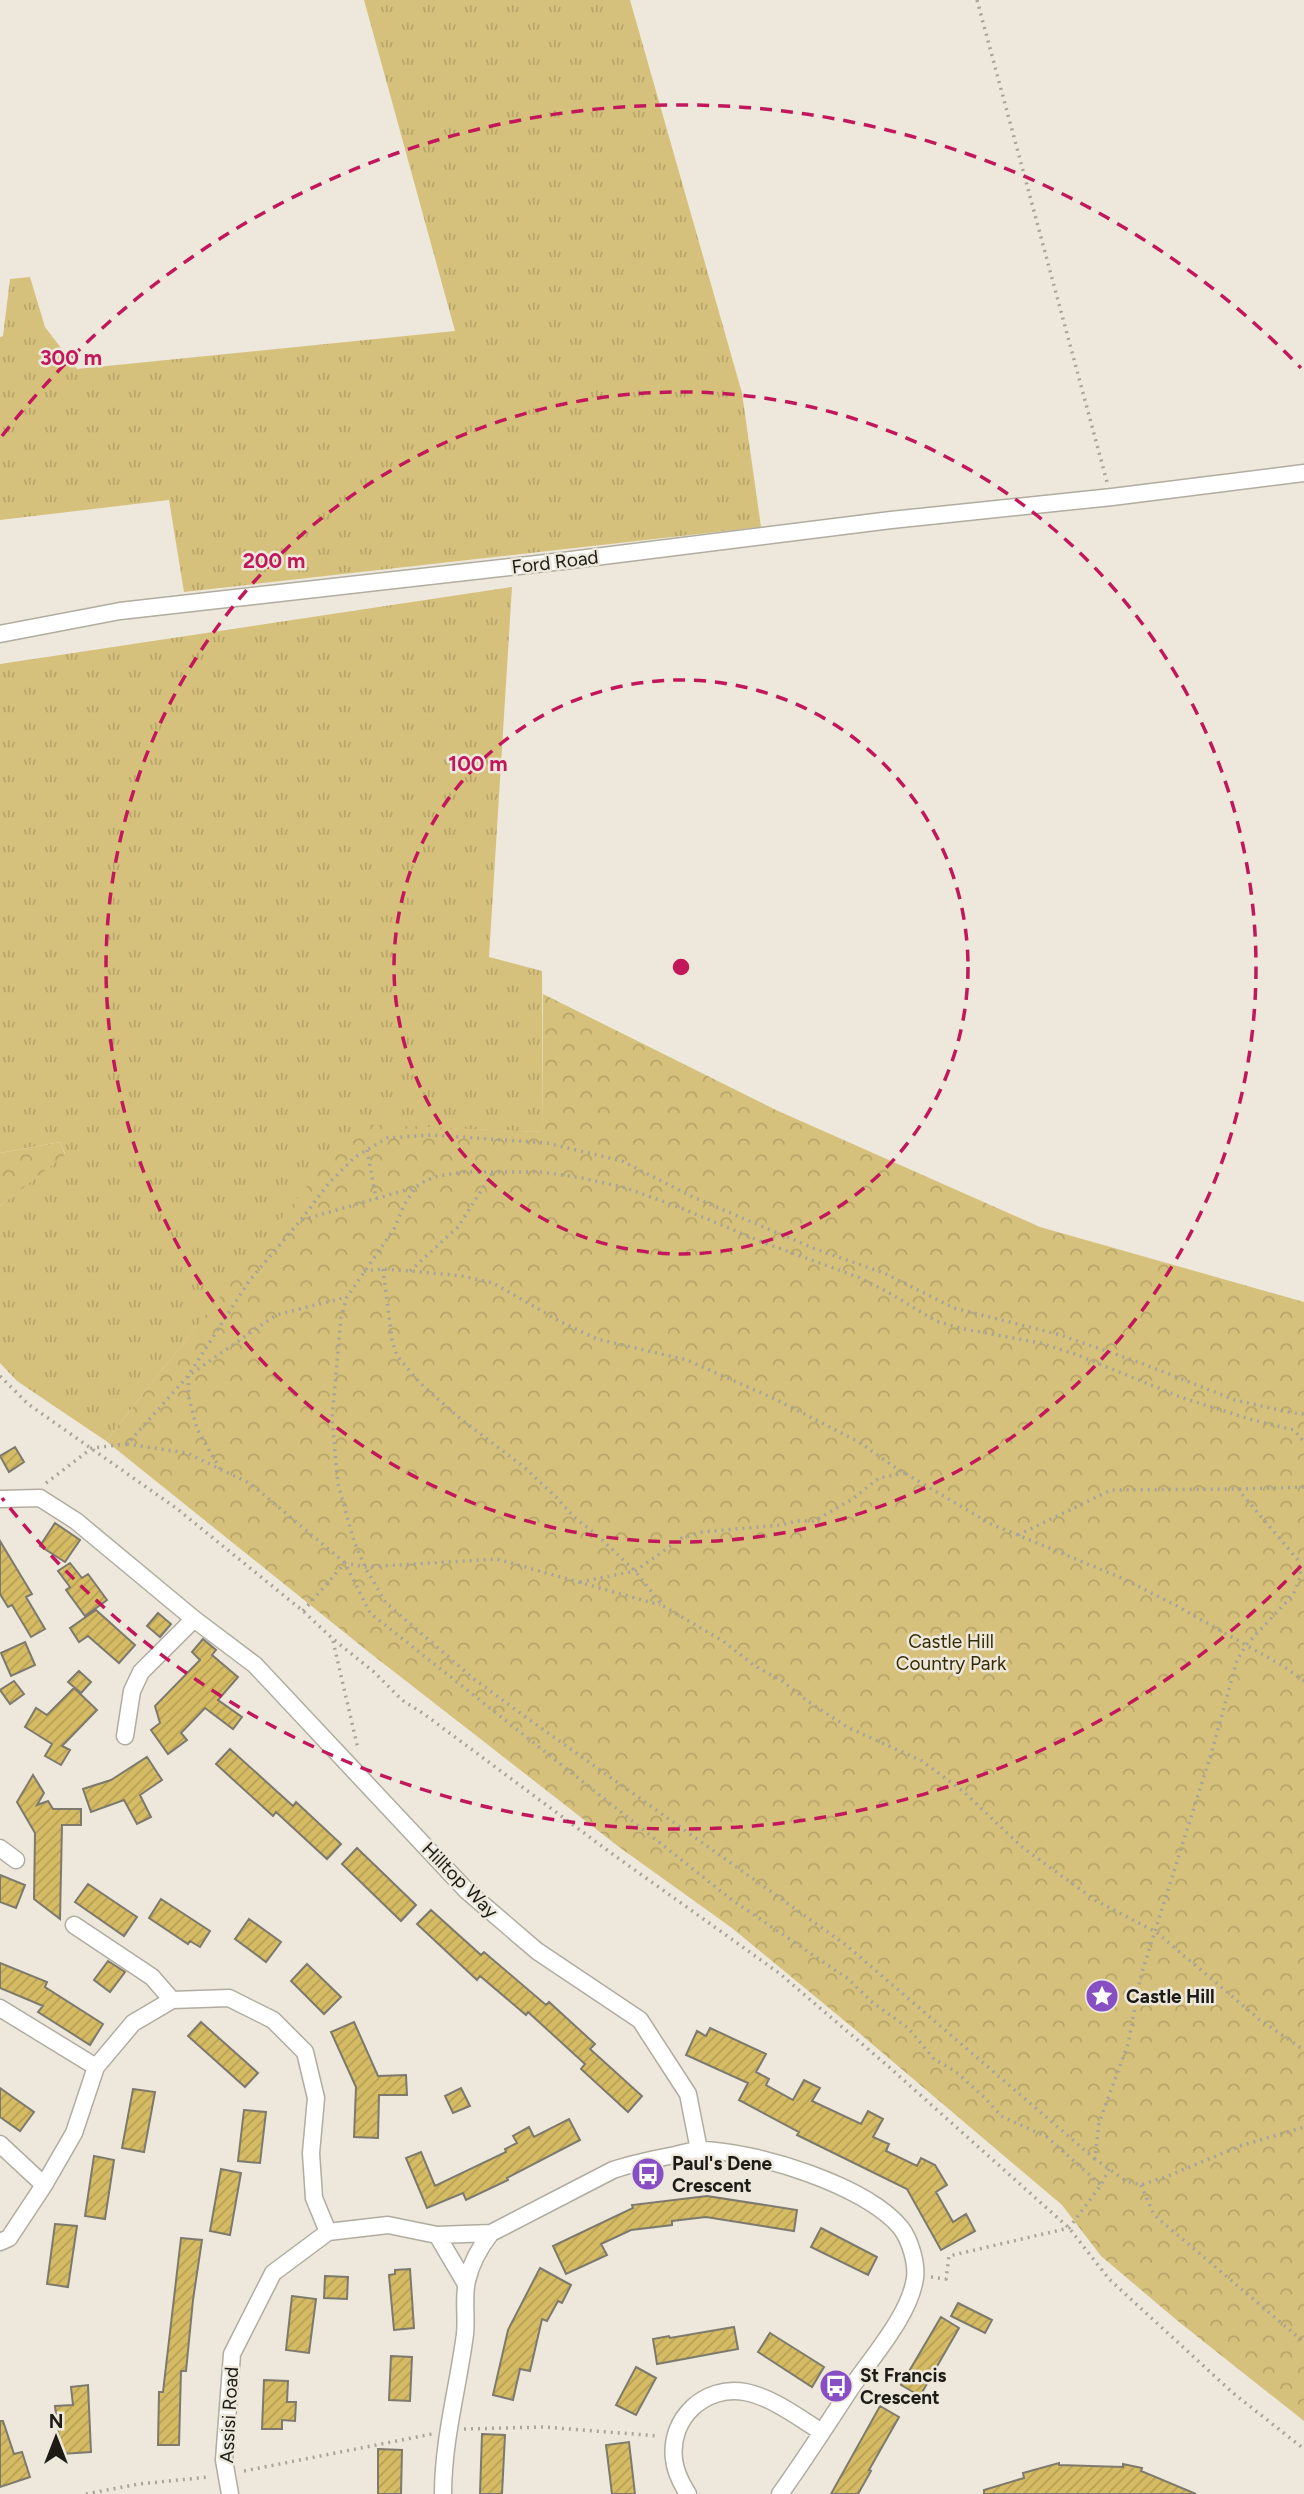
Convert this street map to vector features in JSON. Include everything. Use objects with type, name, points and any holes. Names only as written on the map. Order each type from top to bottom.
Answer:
[{"type":"street","name":"Ford Road","points":[[0,634],[120,611],[1304,473]]},
{"type":"street","points":[[0,1499],[40,1498]]},
{"type":"street","name":"Hilltop Way","points":[[40,1498],[76,1521],[194,1619],[255,1665],[467,1891],[537,1951],[640,2020],[688,2094],[699,2150]]},
{"type":"street","points":[[125,1735],[131,1691],[141,1672],[194,1619]]},
{"type":"street","points":[[0,1848],[16,1860]]},
{"type":"street","points":[[74,1925],[152,1977],[172,2000]]},
{"type":"street","points":[[0,2242],[9,2238],[74,2133],[96,2067],[132,2023],[172,2000],[229,1998],[273,2020],[306,2052],[316,2098],[311,2153],[314,2198],[328,2232],[388,2225],[437,2235],[491,2233],[635,2162],[699,2150],[729,2153],[786,2167],[863,2197],[882,2209],[903,2231],[912,2252],[914,2280],[894,2325],[780,2494]]},
{"type":"street","points":[[0,2008],[96,2067]]},
{"type":"street","points":[[0,2144],[44,2185]]},
{"type":"street","name":"Assisi Road","points":[[230,2494],[224,2459],[232,2354],[274,2273],[328,2232]]},
{"type":"street","points":[[443,2494],[448,2431],[465,2336],[466,2284],[477,2254],[491,2233]]},
{"type":"street","points":[[437,2235],[466,2284]]},
{"type":"street","points":[[688,2494],[676,2472],[675,2438],[677,2427],[692,2407],[703,2399],[731,2391],[757,2395],[822,2432]]},
{"type":"path","points":[[977,0],[1112,497]]},
{"type":"path","points":[[127,1444],[188,1376],[249,1280],[329,1183],[355,1157],[387,1138],[431,1135],[547,1143],[622,1161],[691,1196],[813,1248],[884,1273],[954,1308],[1057,1334],[1235,1400],[1304,1414]]},
{"type":"path","points":[[367,1150],[376,1199]]},
{"type":"path","points":[[410,1271],[458,1227],[493,1172]]},
{"type":"path","points":[[300,1221],[416,1187],[438,1176],[543,1172],[582,1178],[626,1188],[858,1277],[936,1321],[1040,1343],[1075,1354],[1183,1398],[1253,1420],[1304,1431]]},
{"type":"path","points":[[416,1187],[404,1205],[394,1229],[347,1297],[341,1317],[332,1419],[338,1484],[354,1541],[365,1567],[386,1603],[474,1679],[846,1945],[1095,2159],[1126,2181],[1141,2185],[1240,2146],[1304,2127]]},
{"type":"path","points":[[383,1269],[392,1340],[397,1356],[421,1383],[457,1416],[525,1468],[574,1517],[598,1536],[635,1571],[663,1606]]},
{"type":"path","points":[[364,1271],[410,1271],[462,1276],[493,1283],[597,1339],[687,1360],[811,1416],[859,1442],[991,1524],[1124,1580],[1177,1606],[1283,1665],[1304,1681]]},
{"type":"path","points":[[188,1376],[276,1315],[347,1297]]},
{"type":"path","points":[[0,1376],[28,1404],[176,1508],[303,1611],[374,1672],[402,1700],[779,1973],[1069,2228],[1109,2278],[1233,2393],[1304,2449]]},
{"type":"path","points":[[188,1376],[189,1398],[197,1429],[220,1469]]},
{"type":"path","points":[[1294,1430],[1304,1442]]},
{"type":"path","points":[[40,1498],[46,1482],[92,1448],[127,1444],[187,1453],[251,1484],[345,1563],[370,1613],[732,1900],[847,1978],[872,2002],[908,2028],[934,2059],[955,2071],[1001,2116],[1047,2137],[1101,2185]]},
{"type":"path","points":[[578,1582],[635,1571],[682,1538],[702,1532],[814,1521],[851,1500],[879,1478],[905,1473]]},
{"type":"path","points":[[1018,1535],[1111,1490],[1304,1486]]},
{"type":"path","points":[[1095,2159],[1098,2123],[1128,2045],[1141,1975],[1216,1740],[1237,1660],[1246,1645],[1293,1595],[1303,1574],[1298,1560],[1240,1489]]},
{"type":"path","points":[[345,1563],[365,1567],[497,1559],[663,1606],[705,1629],[847,1727],[922,1761],[964,1792],[1022,1847],[1095,1900],[1156,1932],[1260,2020],[1304,2050]]},
{"type":"path","points":[[303,1611],[345,1563]]},
{"type":"path","points":[[333,1639],[366,1781]]},
{"type":"path","points":[[914,2280],[946,2279],[949,2256],[1069,2228],[1101,2185],[1109,2169]]},
{"type":"path","points":[[1141,2185],[1154,2215],[1304,2342]]},
{"type":"path","points":[[86,2494],[139,2484],[227,2475],[471,2428],[544,2427],[675,2438]]},
{"type":"green space","points":[[364,0],[630,0],[742,393],[761,527],[184,592],[169,500],[0,520],[0,337],[3,336],[10,279],[30,277],[45,327],[77,369],[455,331]]},
{"type":"green space","points":[[512,587],[489,957],[542,971],[543,1132],[356,1125],[106,1441],[17,1381],[0,1363],[0,1206],[65,1154],[60,1142],[0,1153],[0,664]]},
{"type":"green space","name":"Castle Hill Country Park","points":[[543,994],[776,1110],[1040,1227],[1304,1302],[1304,2421],[1101,2256],[1062,2205],[732,1928],[619,1847],[370,1653],[106,1441],[356,1124],[543,1132]]},
{"type":"green space","points":[[60,1142],[65,1155],[0,1206],[0,1153]]},
{"type":"building","points":[[15,1447],[24,1462],[9,1472],[0,1456]]},
{"type":"building","points":[[55,1523],[80,1540],[65,1562],[40,1546]]},
{"type":"building","points":[[0,1541],[32,1594],[26,1597],[45,1629],[31,1637],[12,1605],[8,1607],[0,1594]]},
{"type":"building","points":[[70,1563],[82,1578],[88,1574],[107,1600],[85,1616],[66,1590],[70,1587],[58,1571]]},
{"type":"building","points":[[96,1610],[135,1645],[119,1663],[88,1636],[79,1642],[70,1628]]},
{"type":"building","points":[[158,1613],[171,1624],[160,1637],[147,1626]]},
{"type":"building","points":[[203,1639],[216,1650],[212,1655],[238,1677],[218,1700],[242,1717],[233,1729],[205,1708],[181,1733],[187,1740],[168,1754],[151,1730],[160,1723],[155,1706],[200,1660],[192,1652]]},
{"type":"building","points":[[25,1642],[35,1665],[11,1676],[1,1653]]},
{"type":"building","points":[[79,1671],[91,1682],[81,1693],[68,1682]]},
{"type":"building","points":[[14,1681],[24,1694],[10,1704],[0,1690]]},
{"type":"building","points":[[74,1688],[97,1710],[62,1746],[70,1750],[61,1765],[45,1756],[52,1744],[25,1727],[36,1708],[47,1715]]},
{"type":"building","points":[[230,1749],[293,1806],[296,1802],[341,1844],[327,1859],[276,1812],[273,1816],[216,1764]]},
{"type":"building","points":[[147,1757],[162,1780],[140,1795],[151,1817],[137,1824],[124,1800],[91,1812],[83,1789],[111,1780]]},
{"type":"building","points":[[33,1775],[44,1793],[37,1805],[48,1801],[53,1809],[81,1809],[81,1825],[62,1825],[60,1919],[34,1899],[35,1833],[17,1802]]},
{"type":"building","points":[[357,1848],[416,1905],[401,1921],[342,1864]]},
{"type":"building","points":[[0,1875],[25,1885],[16,1908],[0,1902]]},
{"type":"building","points":[[88,1884],[137,1917],[124,1936],[75,1902]]},
{"type":"building","points":[[161,1899],[210,1931],[200,1947],[190,1941],[188,1944],[149,1918]]},
{"type":"building","points":[[431,1910],[481,1955],[484,1952],[546,2005],[549,2002],[595,2044],[590,2049],[642,2096],[628,2112],[581,2069],[585,2064],[528,2012],[526,2015],[480,1976],[477,1980],[417,1924]]},
{"type":"building","points":[[249,1919],[281,1942],[266,1962],[235,1939]]},
{"type":"building","points":[[108,1961],[125,1972],[110,1992],[94,1980]]},
{"type":"building","points":[[0,1963],[47,1982],[45,1987],[103,2024],[90,2045],[38,2012],[43,2006],[0,1988]]},
{"type":"building","points":[[307,1964],[341,1997],[324,2014],[291,1981]]},
{"type":"building","points":[[201,2022],[258,2073],[245,2087],[188,2036]]},
{"type":"building","points":[[354,2022],[378,2076],[406,2075],[407,2095],[379,2095],[378,2138],[354,2137],[356,2087],[331,2032]]},
{"type":"building","points":[[710,2028],[766,2054],[756,2072],[769,2079],[766,2085],[793,2100],[804,2080],[820,2088],[812,2101],[861,2124],[868,2111],[883,2119],[873,2137],[889,2144],[886,2151],[917,2166],[921,2158],[935,2165],[947,2185],[936,2192],[953,2222],[966,2214],[975,2231],[941,2250],[907,2189],[797,2135],[799,2132],[739,2100],[748,2083],[686,2055],[697,2031],[706,2036]]},
{"type":"building","points":[[0,2088],[34,2112],[20,2131],[0,2117]]},
{"type":"building","points":[[461,2088],[470,2106],[453,2113],[445,2096]]},
{"type":"building","points":[[133,2089],[155,2092],[144,2152],[122,2148]]},
{"type":"building","points":[[244,2110],[266,2112],[260,2163],[238,2161]]},
{"type":"building","points":[[569,2119],[580,2140],[466,2200],[463,2193],[427,2208],[406,2158],[421,2152],[435,2186],[506,2152],[505,2149],[517,2143],[513,2136],[529,2127],[534,2137]]},
{"type":"building","points":[[94,2156],[114,2160],[105,2219],[85,2216]]},
{"type":"building","points":[[221,2169],[241,2173],[230,2235],[210,2231]]},
{"type":"building","points":[[707,2196],[797,2210],[794,2231],[706,2217],[672,2221],[672,2225],[631,2230],[601,2244],[607,2255],[566,2274],[553,2246],[633,2208],[632,2205]]},
{"type":"building","points":[[55,2224],[77,2226],[68,2287],[47,2284]]},
{"type":"building","points":[[821,2228],[877,2257],[868,2275],[811,2247]]},
{"type":"building","points":[[181,2238],[202,2240],[186,2371],[181,2371],[179,2445],[158,2445],[159,2392],[163,2392]]},
{"type":"building","points":[[540,2268],[571,2285],[562,2303],[558,2301],[547,2321],[542,2319],[530,2371],[520,2369],[513,2400],[493,2395],[508,2330]]},
{"type":"building","points":[[410,2269],[414,2328],[394,2330],[389,2275],[395,2274],[395,2270]]},
{"type":"building","points":[[325,2276],[348,2277],[347,2299],[324,2298]]},
{"type":"building","points":[[292,2296],[316,2299],[309,2353],[286,2350]]},
{"type":"building","points":[[958,2303],[992,2320],[985,2333],[951,2316]]},
{"type":"building","points":[[941,2317],[959,2328],[920,2396],[901,2385]]},
{"type":"building","points":[[734,2327],[738,2349],[657,2364],[653,2339]]},
{"type":"building","points":[[770,2333],[824,2367],[812,2387],[758,2352]]},
{"type":"building","points":[[391,2356],[412,2357],[410,2401],[389,2400]]},
{"type":"building","points":[[636,2367],[656,2378],[636,2415],[616,2405]]},
{"type":"building","points":[[264,2380],[288,2381],[287,2402],[296,2402],[295,2421],[282,2420],[282,2429],[262,2429]]},
{"type":"building","points":[[88,2385],[91,2452],[61,2454],[55,2406],[73,2405],[71,2387]]},
{"type":"building","points":[[880,2406],[899,2417],[869,2470],[871,2471],[858,2494],[831,2494]]},
{"type":"building","points":[[0,2421],[3,2421],[14,2454],[22,2452],[30,2477],[0,2487]]},
{"type":"building","points":[[482,2434],[505,2435],[502,2494],[480,2494]]},
{"type":"building","points":[[629,2442],[635,2494],[612,2494],[606,2445]]},
{"type":"building","points":[[378,2449],[402,2450],[401,2494],[378,2494]]},
{"type":"building","points":[[1059,2463],[1123,2467],[1123,2464],[1142,2468],[1141,2471],[1196,2494],[984,2494],[984,2490],[1024,2478],[1023,2473]]},
{"type":"place","name":"Castle Hill","points":[[1102,1996]]},
{"type":"place","name":"Paul's Dene Crescent","points":[[648,2174]]},
{"type":"place","name":"St Francis Crescent","points":[[836,2386]]}]
